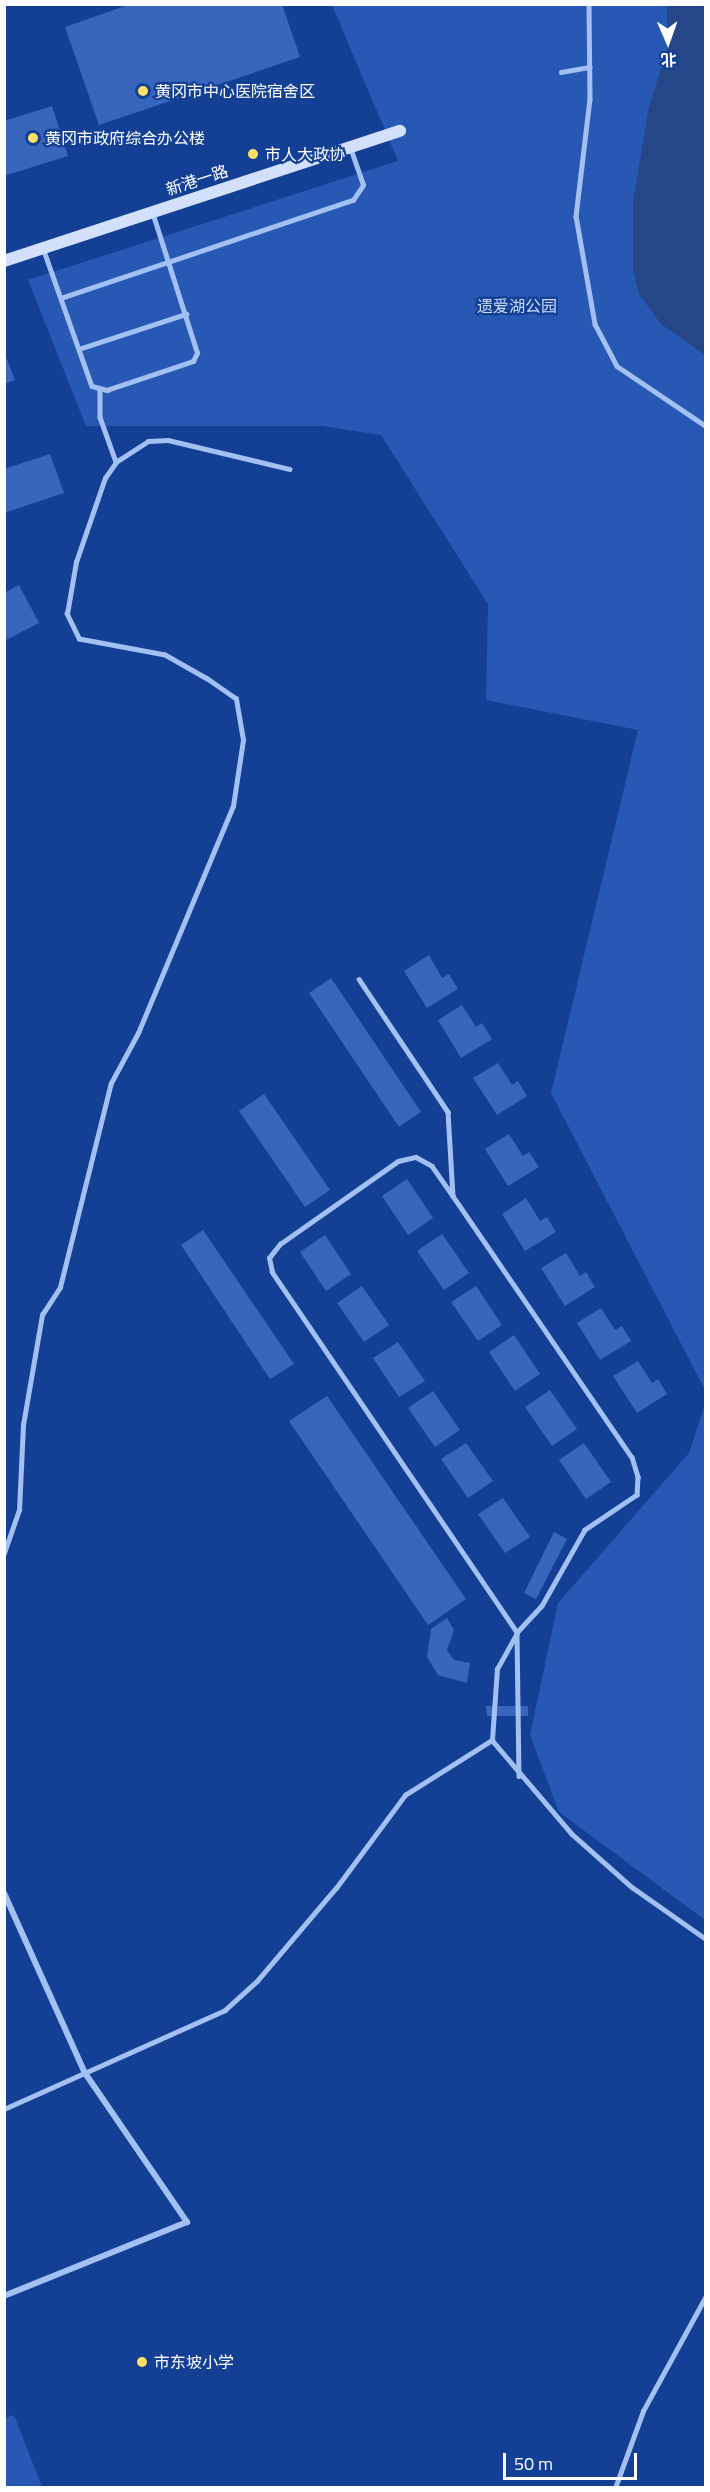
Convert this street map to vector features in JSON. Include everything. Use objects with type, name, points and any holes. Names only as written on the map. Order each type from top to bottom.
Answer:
[{"type":"main road","name":"新港一路","points":[[4,261],[400,131]]},
{"type":"street","points":[[4,1893],[85,2073],[187,2222],[4,2296]]},
{"type":"lane","points":[[589,4],[590,67],[576,216],[596,324],[617,366],[705,426]]},
{"type":"lane","points":[[561,72],[590,67]]},
{"type":"lane","points":[[61,298],[353,200],[363,185],[350,147]]},
{"type":"lane","points":[[43,248],[92,386],[100,390],[193,361],[197,348],[152,212]]},
{"type":"lane","points":[[78,349],[186,314]]},
{"type":"lane","points":[[100,390],[100,417],[116,462]]},
{"type":"lane","points":[[4,1553],[19,1510],[23,1425],[42,1315],[60,1287],[111,1083],[138,1033],[232,807],[243,740],[236,699],[165,655],[79,639],[67,614],[76,562],[105,478],[116,462],[148,441],[168,440],[290,469]]},
{"type":"lane","points":[[359,979],[448,1112],[453,1196]]},
{"type":"lane","points":[[519,1776],[518,1633],[272,1272],[269,1258],[280,1244],[398,1161],[416,1157],[432,1166],[453,1196],[632,1457],[638,1477],[637,1495],[585,1530],[542,1606],[518,1633],[497,1669],[492,1740],[519,1776],[632,1887],[705,1939]]},
{"type":"lane","points":[[4,2109],[225,2010],[257,1981],[336,1888],[405,1795],[492,1740]]},
{"type":"lane","points":[[615,2487],[643,2411],[705,2296]]},
{"type":"green space","name":"遗爱湖公园","points":[[332,5],[705,5],[705,1390],[551,1093],[638,730],[486,700],[488,604],[381,435],[322,426],[86,426],[28,280],[398,161]]},
{"type":"green space","points":[[705,1404],[705,1920],[559,1812],[530,1735],[558,1603],[689,1453]]},
{"type":"green space","points":[[14,2415],[42,2487],[5,2487],[5,2418]]},
{"type":"shaded area","points":[[667,5],[705,5],[705,355],[661,324],[639,294],[633,270],[633,203],[649,107],[667,49]]},
{"type":"building","name":"黄冈市中心医院宿舍区","points":[[131,4],[282,4],[300,57],[99,125],[65,27]]},
{"type":"building","name":"黄冈市政府综合办公楼","points":[[52,106],[68,156],[4,176],[4,121]]},
{"type":"building","points":[[4,352],[15,380],[4,384]]},
{"type":"building","points":[[50,454],[64,493],[4,513],[4,469]]},
{"type":"building","points":[[19,585],[39,623],[4,641],[4,593]]},
{"type":"building","points":[[429,955],[442,978],[449,974],[458,989],[427,1008],[404,971]]},
{"type":"building","points":[[331,978],[421,1112],[399,1127],[309,993]]},
{"type":"building","points":[[462,1005],[476,1027],[482,1023],[492,1039],[461,1058],[438,1020]]},
{"type":"building","points":[[498,1063],[512,1085],[518,1081],[527,1096],[497,1115],[473,1078]]},
{"type":"building","points":[[264,1094],[330,1190],[305,1207],[239,1111]]},
{"type":"building","points":[[509,1134],[523,1156],[529,1152],[539,1167],[508,1186],[485,1149]]},
{"type":"building","points":[[407,1179],[433,1218],[408,1235],[382,1196]]},
{"type":"building","points":[[526,1198],[540,1221],[547,1217],[556,1232],[525,1251],[502,1214]]},
{"type":"building","points":[[203,1230],[294,1364],[270,1379],[181,1245]]},
{"type":"building","points":[[442,1234],[469,1273],[444,1290],[417,1251]]},
{"type":"building","points":[[325,1235],[351,1274],[326,1291],[300,1252]]},
{"type":"building","points":[[566,1253],[580,1276],[586,1272],[595,1287],[565,1306],[541,1268]]},
{"type":"building","points":[[362,1286],[389,1325],[364,1342],[337,1303]]},
{"type":"building","points":[[476,1286],[502,1325],[478,1341],[451,1302]]},
{"type":"building","points":[[601,1308],[615,1330],[622,1326],[631,1341],[600,1360],[577,1323]]},
{"type":"building","points":[[514,1335],[540,1374],[515,1391],[489,1352]]},
{"type":"building","points":[[398,1342],[425,1381],[399,1397],[373,1358]]},
{"type":"building","points":[[638,1361],[652,1383],[658,1379],[667,1394],[637,1413],[613,1376]]},
{"type":"building","points":[[550,1390],[577,1429],[552,1446],[525,1407]]},
{"type":"building","points":[[433,1391],[460,1430],[435,1447],[408,1408]]},
{"type":"building","points":[[327,1396],[466,1599],[428,1625],[289,1421]]},
{"type":"building","points":[[466,1443],[493,1481],[468,1498],[441,1459]]},
{"type":"building","points":[[584,1443],[611,1482],[586,1499],[559,1460]]},
{"type":"building","points":[[503,1498],[530,1537],[505,1553],[478,1514]]},
{"type":"building","points":[[554,1532],[567,1539],[536,1599],[524,1593]]},
{"type":"building","points":[[447,1618],[454,1630],[447,1650],[454,1660],[470,1663],[467,1683],[438,1675],[427,1657],[431,1629]]},
{"type":"building","points":[[486,1706],[528,1706],[528,1716],[487,1716]]},
{"type":"place","name":"黄冈市中心医院宿舍区","points":[[143,91]]},
{"type":"place","name":"黄冈市政府综合办公楼","points":[[33,138]]},
{"type":"place","name":"市人大政协","points":[[253,154]]},
{"type":"place","name":"市东坡小学","points":[[142,2362]]}]
